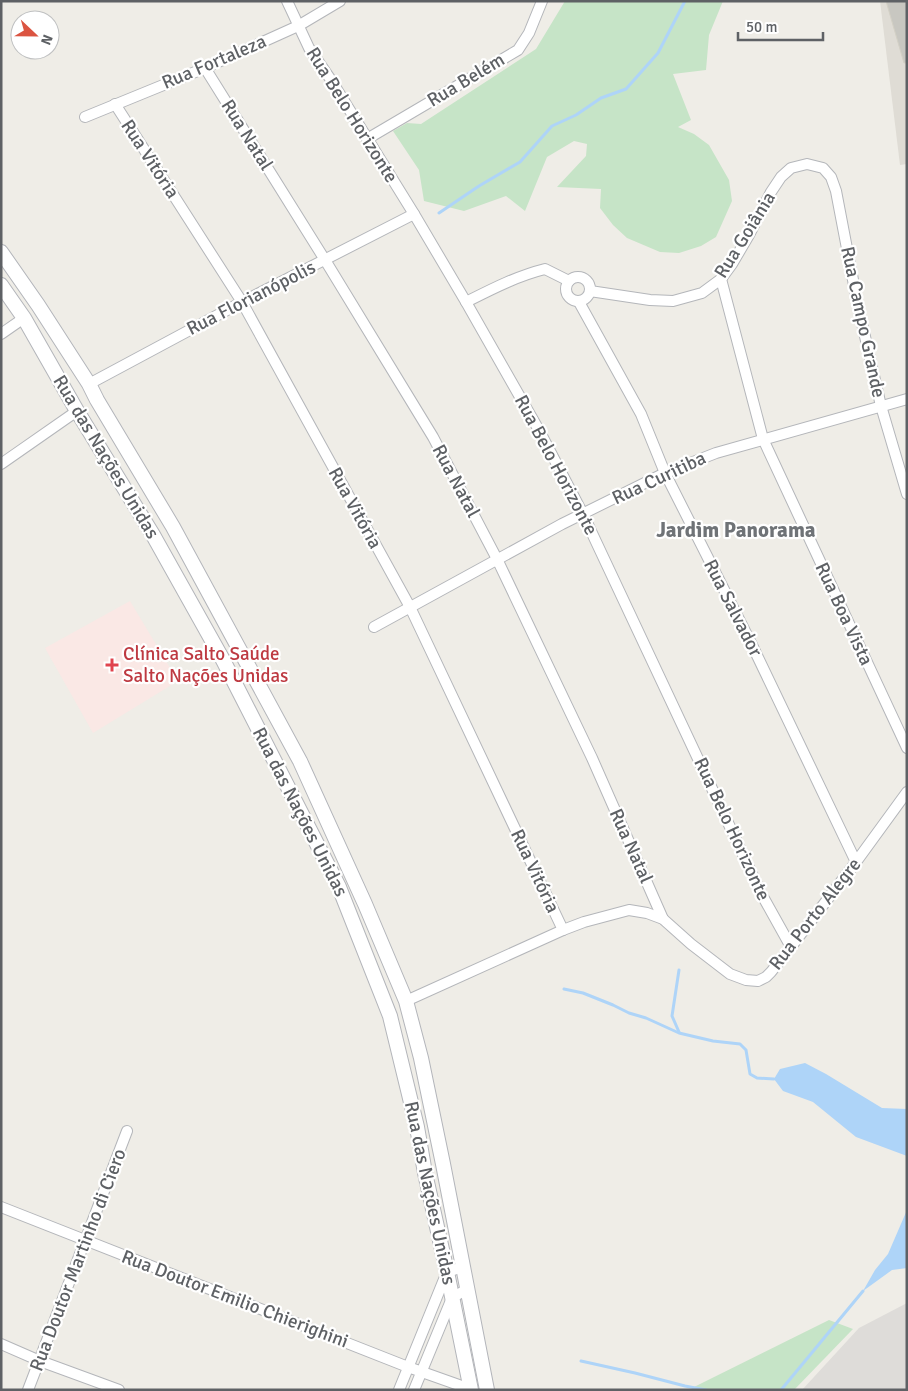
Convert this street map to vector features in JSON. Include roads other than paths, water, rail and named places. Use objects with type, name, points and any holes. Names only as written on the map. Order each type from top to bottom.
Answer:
[{"type":"main road","name":"Rua das Nações Unidas","points":[[1,252],[89,384],[173,527],[300,761],[366,904],[406,1001],[421,1058],[487,1390]]},
{"type":"main road","name":"Rua das Nações Unidas","points":[[1,285],[24,318],[77,411],[153,535],[223,660],[339,887],[390,1016],[417,1128],[470,1389]]},
{"type":"main road","points":[[153,535],[159,529],[173,527]]},
{"type":"main road","points":[[339,887],[360,919],[366,915],[366,904]]},
{"type":"street","name":"Rua Belo Horizonte","points":[[287,1],[309,48],[414,214],[466,302],[584,514],[762,895],[791,947]]},
{"type":"street","name":"Rua Fortaleza","points":[[85,117],[205,68],[298,26],[340,1]]},
{"type":"street","name":"Rua Belém","points":[[367,139],[518,50],[529,33],[542,1]]},
{"type":"street","name":"Rua Natal","points":[[205,68],[433,437],[497,559],[592,758],[663,919]]},
{"type":"street","name":"Rua Vitória","points":[[115,104],[242,302],[410,607],[562,930]]},
{"type":"street","name":"Rua Goiânia","points":[[590,291],[650,300],[673,301],[702,293],[721,279],[740,251],[781,177],[791,168],[807,164]]},
{"type":"street","name":"Rua Campo Grande","points":[[807,164],[823,168],[831,177],[836,191],[858,306],[881,406],[907,494]]},
{"type":"street","name":"Rua Florianópolis","points":[[89,384],[242,302],[414,214]]},
{"type":"street","points":[[466,302],[506,282],[545,268],[569,281]]},
{"type":"street","points":[[584,278],[588,282],[590,291],[585,300],[579,302],[572,300],[566,290],[567,284],[572,279],[584,278]]},
{"type":"street","name":"Rua Boa Vista","points":[[721,279],[763,439],[907,748]]},
{"type":"street","name":"Rua Salvador","points":[[579,302],[641,414],[665,473],[752,645],[856,862]]},
{"type":"street","points":[[1,334],[24,318]]},
{"type":"street","name":"Rua Curitiba","points":[[374,627],[497,559],[665,473],[716,452],[907,399]]},
{"type":"street","points":[[1,464],[77,411]]},
{"type":"street","name":"Rua Porto Alegre","points":[[406,1001],[562,930],[629,910],[647,913],[663,919],[730,974],[746,980],[758,981],[766,977],[791,947],[907,792]]},
{"type":"street","name":"Rua Doutor Martinho di Ciero","points":[[28,1390],[127,1131]]},
{"type":"street","name":"Rua Doutor Emilio Chierighini","points":[[1,1207],[470,1389]]},
{"type":"street","points":[[399,1390],[447,1272],[463,1267]]},
{"type":"street","points":[[414,1390],[452,1298],[467,1289]]},
{"type":"street","points":[[1,1344],[119,1390]]},
{"type":"water","points":[[805,1063],[882,1108],[907,1109],[907,1156],[856,1137],[813,1102],[783,1091],[774,1079],[780,1069]]},
{"type":"water","points":[[907,1210],[907,1268],[892,1270],[863,1291],[875,1270],[888,1254]]},
{"type":"waterway","points":[[439,213],[479,186],[520,162],[552,126],[576,115],[601,98],[626,89],[658,53],[685,1]]},
{"type":"waterway","points":[[679,970],[672,1016],[679,1032]]},
{"type":"waterway","points":[[564,989],[583,993],[679,1033],[713,1041],[740,1044],[746,1050],[750,1074],[757,1078],[774,1079]]},
{"type":"waterway","points":[[781,1390],[863,1291]]},
{"type":"waterway","points":[[581,1361],[706,1390]]},
{"type":"place","name":"Clínica Salto Saúde Salto Nações Unidas","points":[[112,665]]},
{"type":"district","name":"Jardim Panorama","points":[[736,530]]}]
